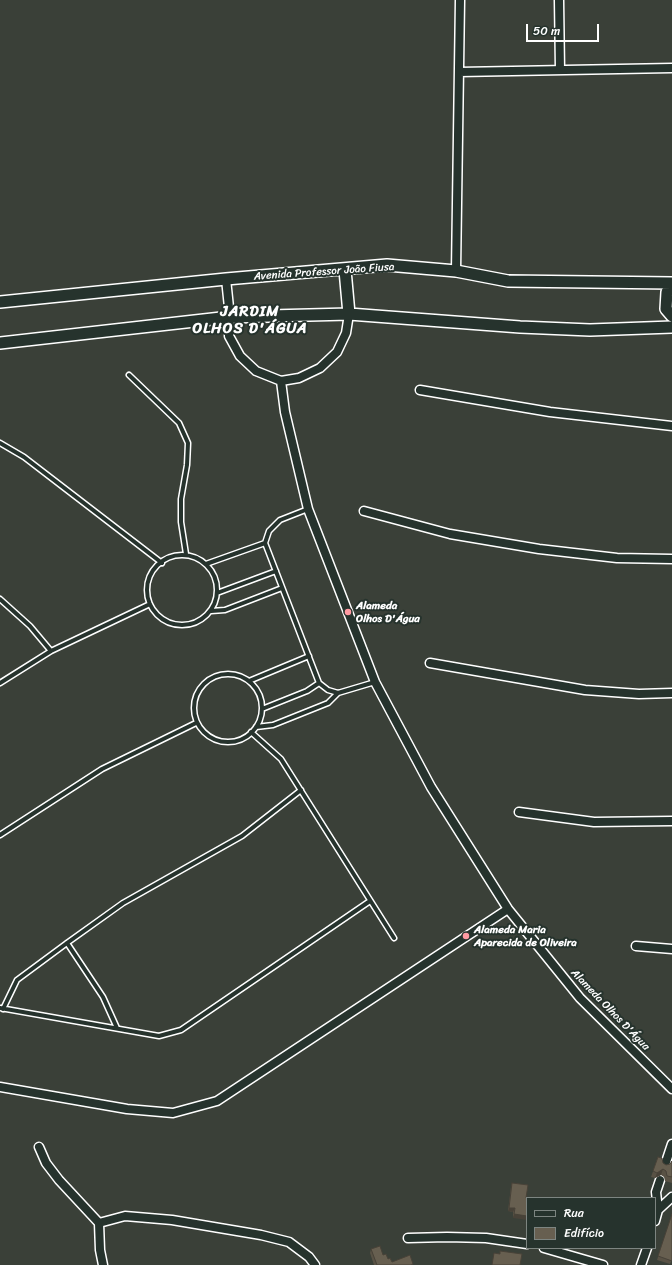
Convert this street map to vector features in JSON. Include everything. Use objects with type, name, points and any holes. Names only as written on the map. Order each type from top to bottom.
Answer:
[{"type":"street","points":[[456,271],[460,0]]},
{"type":"street","points":[[558,0],[560,70]]},
{"type":"street","points":[[459,72],[672,68]]},
{"type":"street","name":"Avenida Professor João Fiusa","points":[[0,302],[226,279],[345,270],[388,265],[456,271],[508,281],[672,283]]},
{"type":"street","points":[[226,279],[230,317],[229,336],[240,356],[256,371],[280,381],[299,378],[320,368],[337,352],[346,333],[349,314],[345,270]]},
{"type":"street","points":[[672,288],[667,292],[666,309],[672,316]]},
{"type":"street","points":[[0,344],[230,317],[349,314],[520,327],[590,330],[672,327]]},
{"type":"street","name":"Alameda Olhos D'Água","points":[[280,381],[285,412],[308,509],[375,682],[431,787],[508,909],[580,998],[672,1090]]},
{"type":"street","points":[[420,390],[550,412],[672,426]]},
{"type":"street","points":[[364,511],[450,534],[539,549],[617,558],[672,558]]},
{"type":"street","points":[[430,663],[585,690],[639,694],[672,693]]},
{"type":"street","points":[[519,812],[594,822],[672,821]]},
{"type":"street","points":[[0,1087],[127,1109],[174,1113],[217,1101],[508,909]]},
{"type":"street","points":[[636,946],[672,948]]},
{"type":"street","points":[[665,1165],[672,1144]]},
{"type":"street","points":[[38,1147],[46,1163],[59,1180],[99,1223],[100,1250],[103,1265]]},
{"type":"street","points":[[656,1218],[658,1210],[656,1192],[660,1180]]},
{"type":"street","points":[[658,1210],[672,1197]]},
{"type":"street","points":[[99,1223],[125,1216],[172,1220],[262,1235],[289,1242],[309,1257],[315,1265]]},
{"type":"street","points":[[408,1238],[486,1238],[526,1244]]},
{"type":"street","points":[[547,1249],[603,1265]]},
{"type":"street","points":[[641,1265],[647,1249]]},
{"type":"lane","points":[[130,375],[179,422],[188,443],[188,465],[181,499],[181,522],[186,554]]},
{"type":"lane","points":[[0,443],[24,457],[162,562]]},
{"type":"lane","points":[[308,509],[280,520],[269,531],[265,543],[319,683],[328,690],[338,693]]},
{"type":"lane","points":[[206,564],[265,543]]},
{"type":"lane","points":[[186,554],[203,561],[206,564],[214,575],[217,593],[211,610],[196,622],[178,625],[161,618],[150,604],[147,586],[154,569],[168,557],[186,554]]},
{"type":"lane","points":[[217,593],[276,571]]},
{"type":"lane","points":[[211,610],[225,610],[282,588]]},
{"type":"lane","points":[[0,599],[30,626],[51,651]]},
{"type":"lane","points":[[0,683],[51,651],[150,604]]},
{"type":"lane","points":[[249,681],[309,656]]},
{"type":"lane","points":[[230,673],[244,677],[255,686],[261,699],[262,709],[262,714],[256,727],[246,737],[232,742],[218,741],[205,734],[196,723],[193,708],[195,694],[204,682],[216,674],[230,673]]},
{"type":"lane","points":[[256,727],[273,725],[328,703],[338,693],[375,682]]},
{"type":"lane","points":[[262,709],[307,691],[319,683]]},
{"type":"lane","points":[[0,835],[102,769],[196,723]]},
{"type":"lane","points":[[251,732],[281,759],[394,938]]},
{"type":"lane","points":[[301,790],[242,836],[122,903],[67,943],[17,980],[2,1008],[159,1036],[181,1030],[370,901]]},
{"type":"lane","points":[[67,943],[103,998],[116,1028]]},
{"type":"building","points":[[658,1157],[662,1158],[663,1163],[666,1165],[670,1164],[672,1161],[672,1177],[667,1176],[666,1171],[663,1169],[657,1173],[653,1171]]},
{"type":"building","points":[[512,1183],[528,1185],[526,1197],[526,1216],[514,1214],[515,1208],[509,1208]]},
{"type":"building","points":[[672,1214],[672,1261],[658,1256]]},
{"type":"building","points":[[380,1246],[383,1255],[386,1254],[388,1259],[390,1258],[392,1262],[410,1255],[413,1264],[377,1265],[371,1249]]},
{"type":"building","points":[[500,1251],[522,1254],[520,1265],[492,1265],[494,1253],[500,1254]]},
{"type":"place","name":"Alameda Olhos D'Água","points":[[348,612]]},
{"type":"place","name":"Alameda Maria Aparecida de Oliveira","points":[[466,936]]},
{"type":"district","name":"JARDIM OLHOS D'ÁGUA","points":[[250,320]]}]
